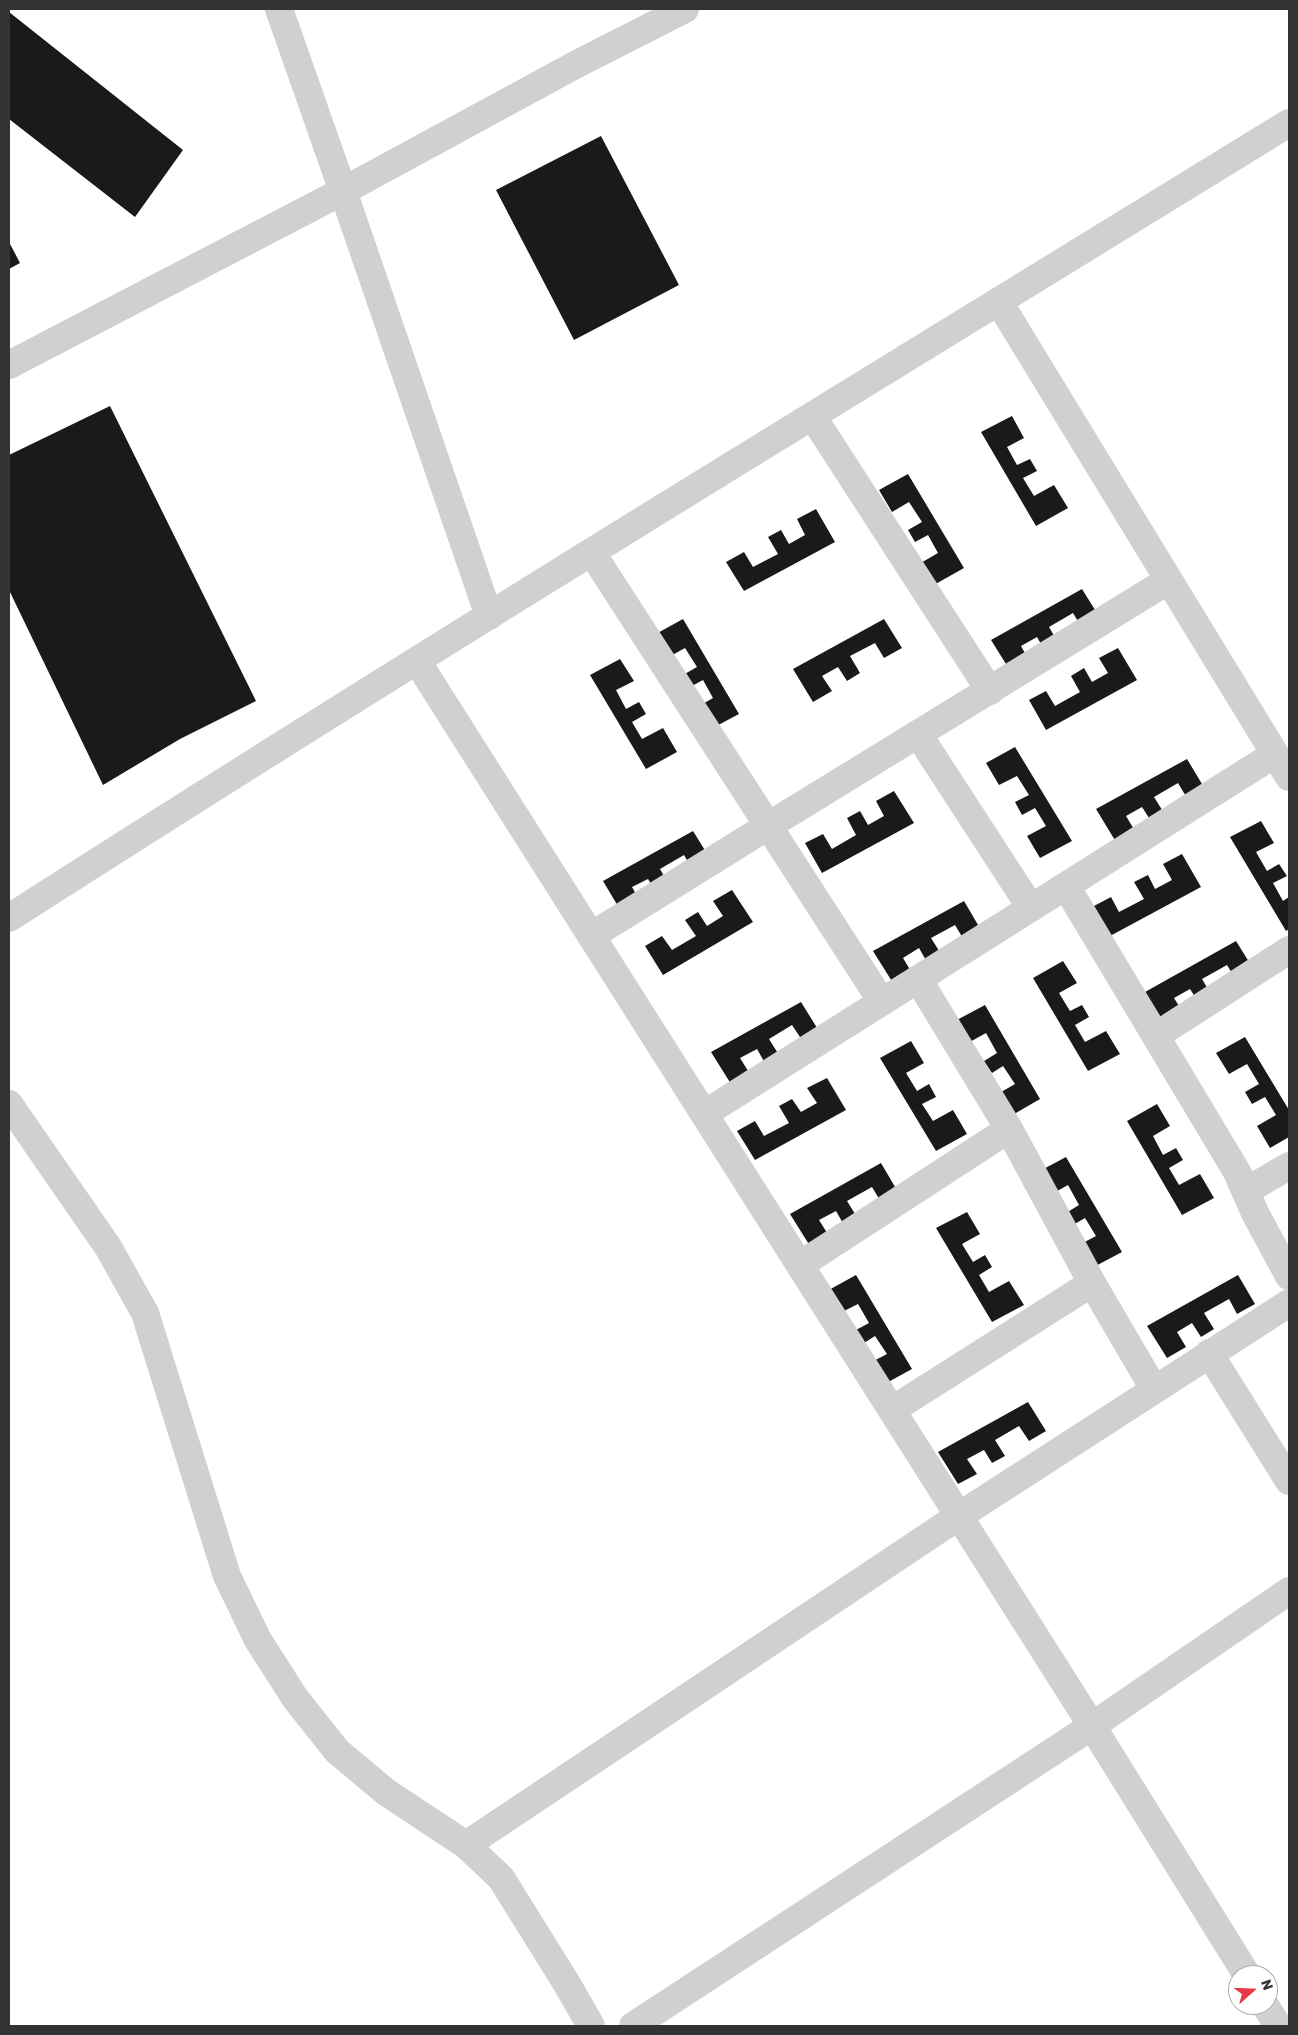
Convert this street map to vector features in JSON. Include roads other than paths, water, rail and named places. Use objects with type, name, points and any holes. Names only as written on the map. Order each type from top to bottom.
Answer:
[{"type":"street","points":[[279,9],[344,191],[489,616]]},
{"type":"street","points":[[9,365],[344,191],[577,64],[685,9]]},
{"type":"street","points":[[9,918],[160,821],[489,616],[1289,123]]},
{"type":"street","points":[[999,302],[1289,777]]},
{"type":"street","points":[[813,417],[990,691]]},
{"type":"street","points":[[592,553],[882,1002]]},
{"type":"street","points":[[591,936],[1169,580]]},
{"type":"street","points":[[417,661],[1092,1726],[1241,1965]]},
{"type":"street","points":[[918,734],[1031,908]]},
{"type":"street","points":[[704,1114],[1275,754]]},
{"type":"street","points":[[1066,886],[1237,1172],[1255,1213],[1289,1276]]},
{"type":"street","points":[[1157,1036],[1289,950]]},
{"type":"street","points":[[918,979],[1009,1129],[1092,1283],[1154,1389]]},
{"type":"street","points":[[9,1104],[108,1247],[145,1312],[227,1576],[258,1640],[295,1698],[337,1751],[386,1792],[466,1845],[501,1878],[591,2026]]},
{"type":"street","points":[[800,1265],[1009,1129]]},
{"type":"street","points":[[1246,1191],[1289,1166]]},
{"type":"street","points":[[892,1410],[1092,1283]]},
{"type":"street","points":[[466,1845],[959,1516],[1289,1303]]},
{"type":"street","points":[[1209,1353],[1289,1481]]},
{"type":"street","points":[[632,2026],[1092,1726],[1289,1591]]},
{"type":"street","points":[[1271,2015],[1278,2026]]}]
